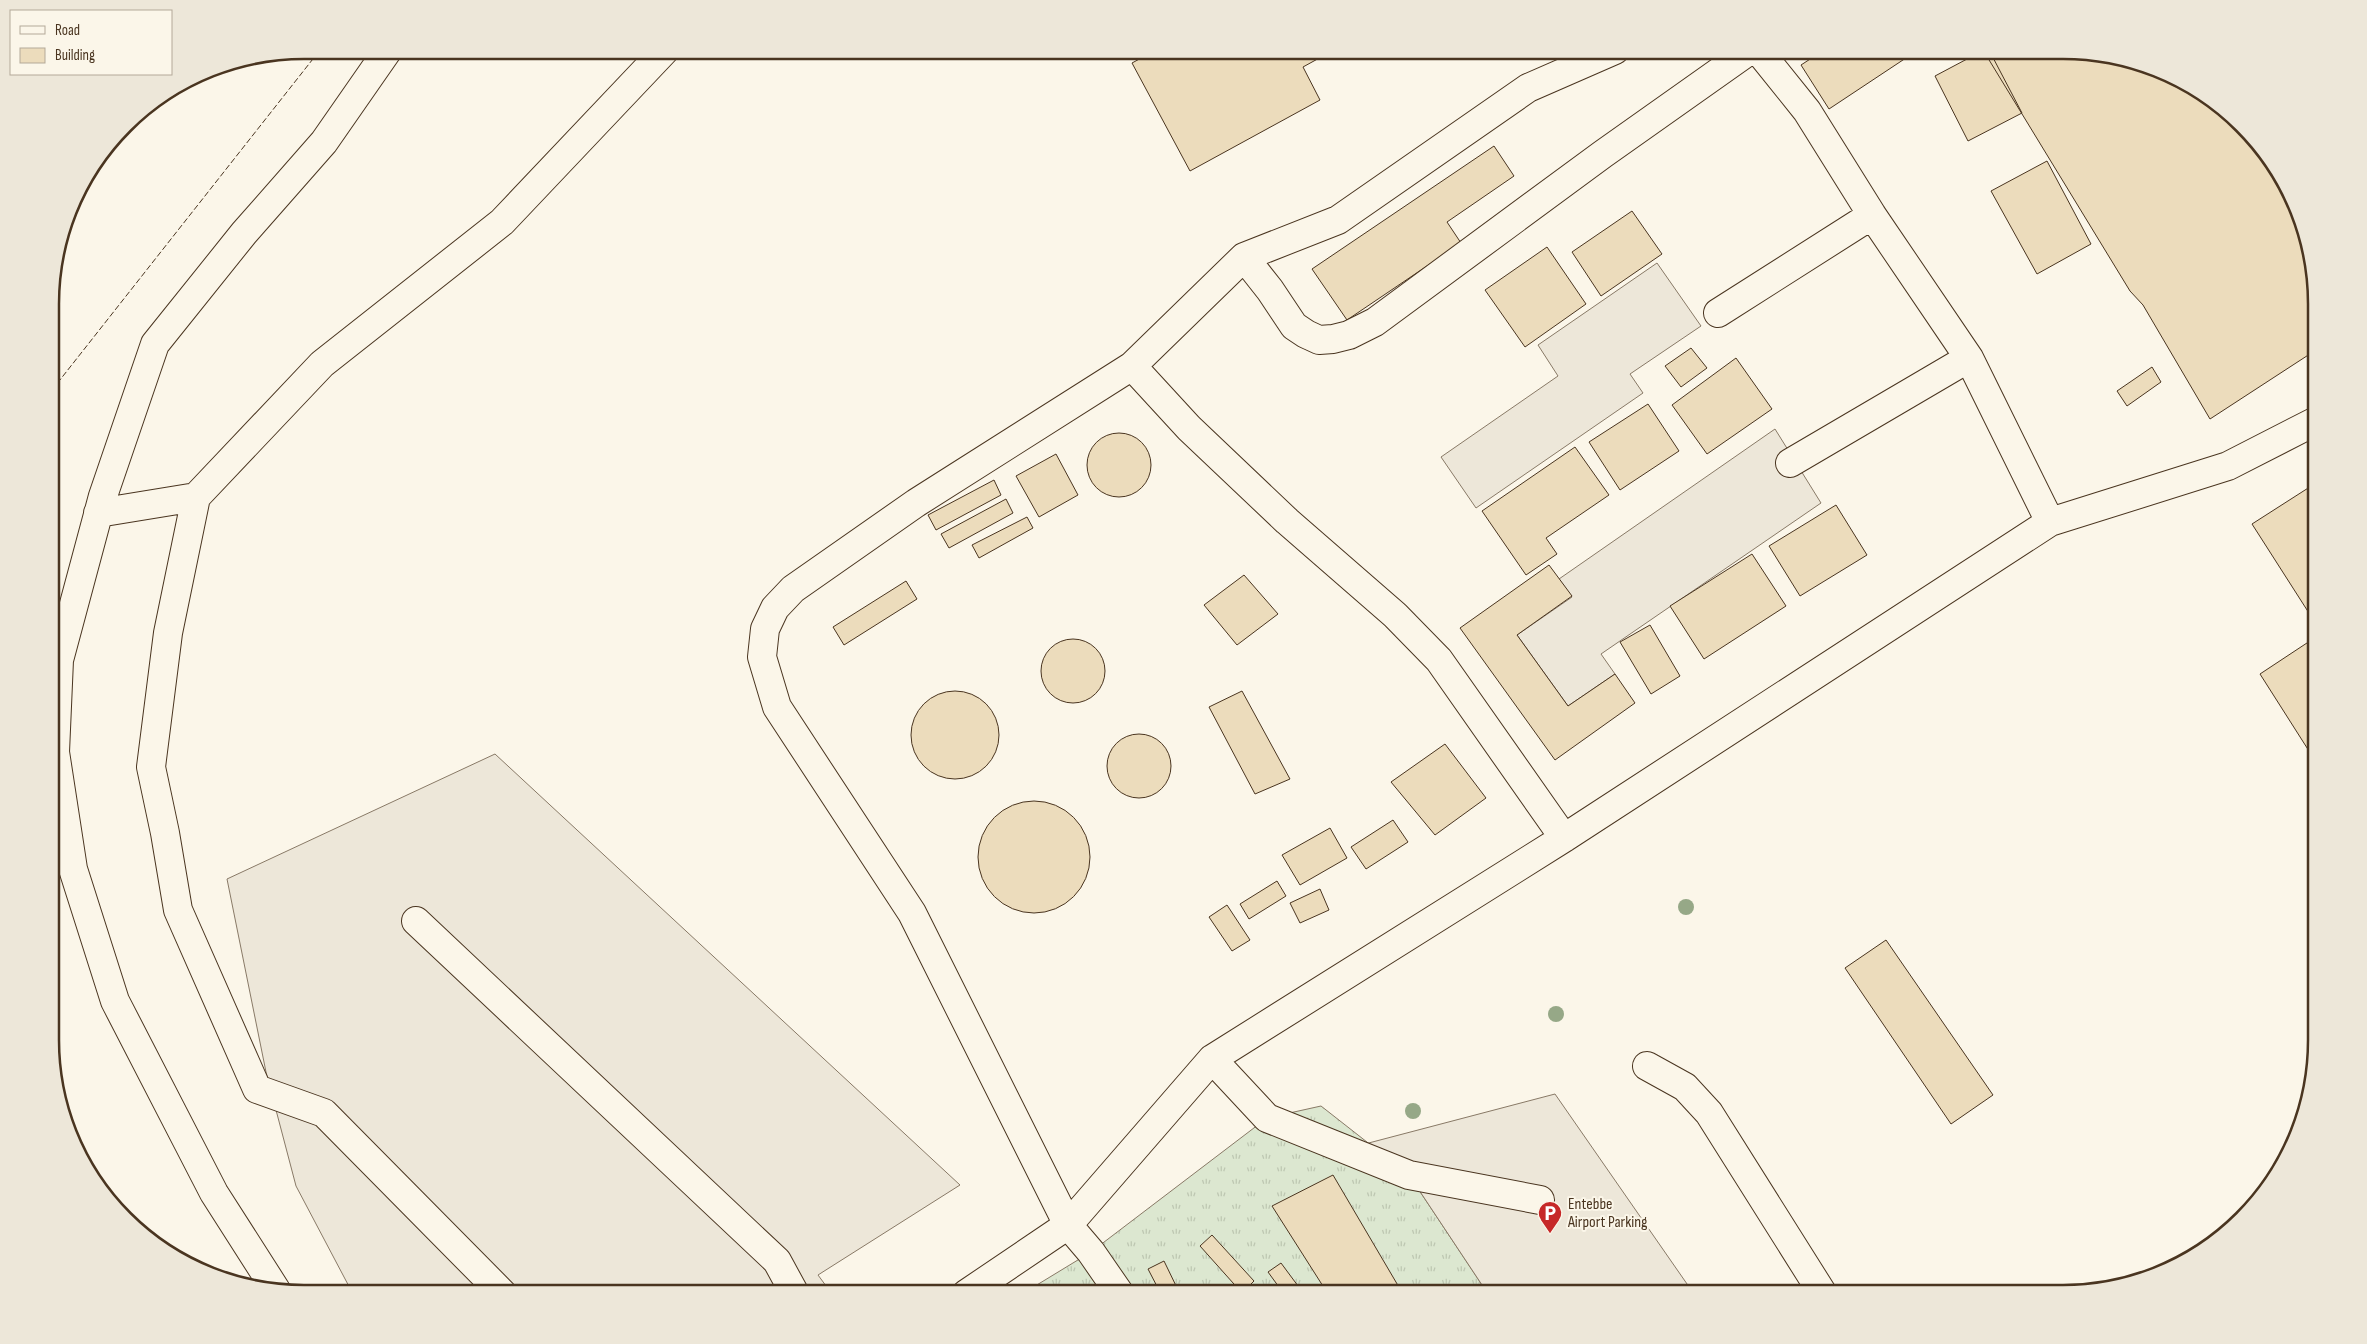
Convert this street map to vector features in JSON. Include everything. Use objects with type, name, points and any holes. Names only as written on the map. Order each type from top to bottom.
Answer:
[{"type":"lane","points":[[59,656],[98,513],[155,344],[244,233],[324,142],[382,59]]},
{"type":"lane","points":[[494,1285],[324,1113],[257,1089],[178,910],[151,767],[168,633],[196,497],[322,364],[502,222],[656,59]]},
{"type":"lane","points":[[1114,1285],[1091,1252],[1068,1225],[912,913],[777,707],[762,657],[764,629],[775,608],[793,589],[916,503],[1132,366],[1244,257],[1338,220],[1528,88],[1594,59]]},
{"type":"lane","points":[[1244,257],[1270,290],[1294,326],[1319,340],[1349,335],[1376,322],[1596,159],[1737,59]]},
{"type":"lane","points":[[1765,59],[1807,111],[1872,215],[1969,358],[2050,522]]},
{"type":"lane","points":[[1718,313],[1872,215]]},
{"type":"lane","points":[[1790,463],[1969,358]]},
{"type":"lane","points":[[1132,366],[1196,434],[1286,521],[1395,615],[1439,660],[1564,838]]},
{"type":"lane","points":[[979,1285],[1068,1225],[1212,1059],[1564,838],[2050,522],[2228,466],[2308,425]]},
{"type":"lane","points":[[98,513],[196,497]]},
{"type":"lane","points":[[59,773],[73,869],[115,1001],[214,1193],[271,1283]]},
{"type":"lane","points":[[416,921],[777,1261],[790,1285]]},
{"type":"lane","points":[[1212,1059],[1266,1118],[1409,1175],[1540,1200]]},
{"type":"lane","points":[[1647,1066],[1685,1087],[1709,1113],[1817,1285]]},
{"type":"green space","points":[[1321,1106],[1409,1175],[1482,1285],[1037,1285],[1091,1252],[1267,1118]]},
{"type":"shaded area","points":[[1657,263],[1701,326],[1630,374],[1643,393],[1476,508],[1441,457],[1558,376],[1538,345]]},
{"type":"shaded area","points":[[1775,429],[1821,503],[1601,654],[1615,674],[1568,706],[1517,635],[1572,597],[1559,579]]},
{"type":"shaded area","points":[[495,754],[960,1185],[818,1275],[825,1285],[348,1285],[296,1186],[266,1072],[227,879]]},
{"type":"shaded area","name":"Entebbe Airport Parking","points":[[1555,1094],[1688,1285],[1482,1285],[1409,1175],[1361,1145]]},
{"type":"building","points":[[1139,59],[1318,59],[1303,67],[1320,100],[1190,171],[1132,63]]},
{"type":"building","points":[[1810,59],[1904,59],[1829,109],[1801,65]]},
{"type":"building","points":[[1967,59],[1994,59],[2022,113],[1968,141],[1935,76]]},
{"type":"building","points":[[1988,59],[2079,59],[2111,63],[2157,77],[2171,84],[2199,100],[2225,120],[2258,155],[2275,181],[2290,210],[2304,256],[2308,288],[2308,355],[2210,419],[2143,305],[2130,291]]},
{"type":"building","points":[[1494,146],[1514,176],[1447,222],[1461,243],[1347,320],[1312,269]]},
{"type":"building","points":[[2047,161],[2091,244],[2037,274],[1991,191]]},
{"type":"building","points":[[1632,211],[1662,254],[1601,296],[1572,252]]},
{"type":"building","points":[[1547,247],[1586,304],[1525,347],[1485,290]]},
{"type":"building","points":[[1691,348],[1707,368],[1681,387],[1665,366]]},
{"type":"building","points":[[1736,358],[1772,409],[1707,454],[1672,405]]},
{"type":"building","points":[[2152,367],[2161,382],[2127,406],[2117,391]]},
{"type":"building","points":[[1648,404],[1679,451],[1620,490],[1589,442]]},
{"type":"building","points":[[1119,433],[1131,435],[1142,442],[1149,453],[1151,465],[1149,477],[1142,488],[1131,495],[1119,497],[1107,495],[1096,488],[1089,477],[1087,465],[1089,453],[1096,442],[1107,435]]},
{"type":"building","points":[[1575,447],[1609,495],[1546,538],[1557,554],[1526,575],[1482,511]]},
{"type":"building","points":[[1056,454],[1078,495],[1039,517],[1016,476]]},
{"type":"building","points":[[994,480],[1001,495],[936,530],[928,515]]},
{"type":"building","points":[[2308,488],[2308,612],[2252,524]]},
{"type":"building","points":[[1006,499],[1013,513],[949,548],[941,534]]},
{"type":"building","points":[[1836,505],[1867,555],[1800,596],[1769,546]]},
{"type":"building","points":[[1027,517],[1033,528],[979,558],[972,545]]},
{"type":"building","points":[[1752,554],[1786,606],[1704,659],[1670,606]]},
{"type":"building","points":[[1549,565],[1572,596],[1517,635],[1568,706],[1615,674],[1635,703],[1555,760],[1460,628]]},
{"type":"building","points":[[1244,575],[1278,614],[1237,645],[1204,605]]},
{"type":"building","points":[[906,581],[917,599],[844,645],[833,627]]},
{"type":"building","points":[[1650,625],[1680,676],[1651,694],[1620,642]]},
{"type":"building","points":[[1073,639],[1085,641],[1096,648],[1103,659],[1105,671],[1103,683],[1096,694],[1085,701],[1073,703],[1061,701],[1050,694],[1043,683],[1041,671],[1043,659],[1050,648],[1061,641]]},
{"type":"building","points":[[2308,642],[2308,749],[2260,674]]},
{"type":"building","points":[[955,691],[972,695],[986,704],[995,718],[999,735],[995,752],[986,766],[972,775],[955,779],[938,775],[924,766],[915,752],[911,735],[915,718],[924,704],[938,695]]},
{"type":"building","points":[[1242,691],[1290,779],[1255,794],[1209,707]]},
{"type":"building","points":[[1139,734],[1151,736],[1162,743],[1169,754],[1171,766],[1169,778],[1162,789],[1151,796],[1139,798],[1127,796],[1116,789],[1109,778],[1107,766],[1109,754],[1116,743],[1127,736]]},
{"type":"building","points":[[1445,744],[1486,798],[1435,835],[1391,782]]},
{"type":"building","points":[[1034,801],[1056,805],[1074,817],[1086,835],[1090,857],[1086,879],[1074,897],[1056,909],[1034,913],[1012,909],[994,897],[982,879],[978,857],[982,835],[994,817],[1012,805]]},
{"type":"building","points":[[1393,820],[1408,842],[1366,869],[1351,847]]},
{"type":"building","points":[[1330,828],[1347,858],[1300,885],[1282,855]]},
{"type":"building","points":[[1277,881],[1286,896],[1249,919],[1240,904]]},
{"type":"building","points":[[1320,889],[1329,910],[1300,923],[1290,903]]},
{"type":"building","points":[[1227,905],[1250,940],[1232,951],[1209,917]]},
{"type":"building","points":[[1886,940],[1993,1095],[1951,1124],[1845,968]]},
{"type":"building","points":[[1333,1175],[1398,1285],[1322,1285],[1272,1206]]},
{"type":"building","points":[[1212,1235],[1254,1281],[1250,1285],[1235,1285],[1200,1246]]},
{"type":"building","points":[[1164,1261],[1176,1285],[1156,1285],[1148,1269]]},
{"type":"building","points":[[1281,1263],[1297,1285],[1277,1285],[1268,1272]]},
{"type":"fence","points":[[59,381],[313,59]]},
{"type":"place","name":"Entebbe Airport Parking","points":[[1550,1234]]}]
